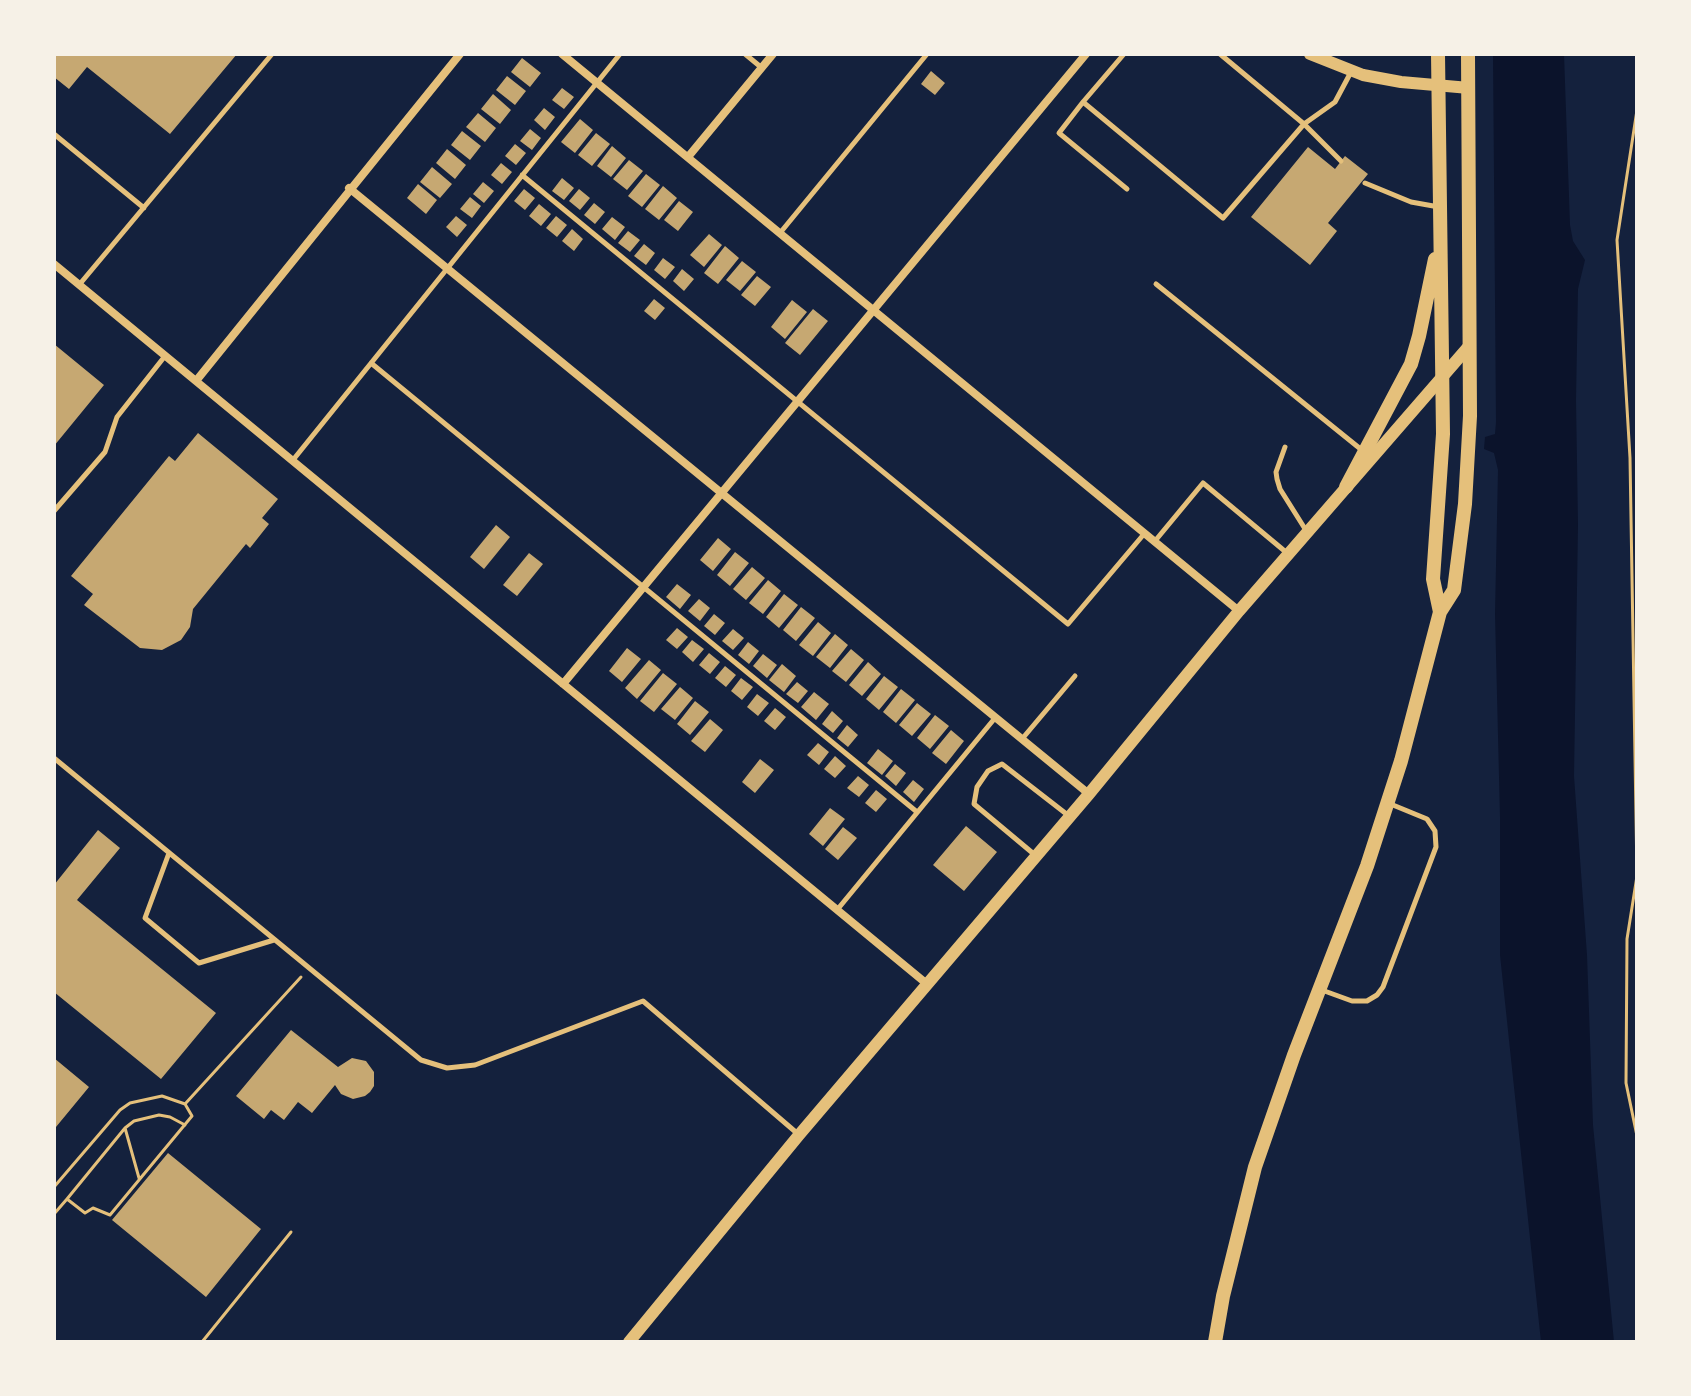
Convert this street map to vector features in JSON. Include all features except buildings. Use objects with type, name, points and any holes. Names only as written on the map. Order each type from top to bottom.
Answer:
[{"type":"main road","points":[[1438,54],[1441,486],[1433,579],[1440,612]]},
{"type":"main road","points":[[1215,1342],[1223,1296],[1255,1167],[1367,866],[1401,761],[1440,612],[1454,590],[1465,504],[1470,416],[1468,54]]},
{"type":"main road","points":[[1346,487],[1368,456],[1411,364],[1439,235]]},
{"type":"street","points":[[196,381],[460,54]]},
{"type":"street","points":[[562,54],[1239,611]]},
{"type":"street","points":[[688,157],[773,54]]},
{"type":"street","points":[[563,684],[1086,54]]},
{"type":"street","points":[[1310,54],[1352,71],[1401,82],[1469,88]]},
{"type":"street","points":[[349,188],[1089,794]]},
{"type":"street","points":[[54,264],[927,984]]},
{"type":"street","points":[[1368,456],[1470,345]]},
{"type":"street","points":[[629,1342],[799,1135],[1346,487]]},
{"type":"lane","points":[[79,285],[272,54]]},
{"type":"lane","points":[[292,461],[620,54]]},
{"type":"lane","points":[[745,54],[762,68]]},
{"type":"lane","points":[[780,233],[927,54]]},
{"type":"lane","points":[[1124,54],[1059,133],[1127,189]]},
{"type":"lane","points":[[1220,54],[1304,124],[1341,161]]},
{"type":"lane","points":[[1083,102],[1223,218],[1304,124],[1335,102],[1352,71]]},
{"type":"lane","points":[[54,134],[144,208]]},
{"type":"lane","points":[[522,175],[1068,624],[1144,534]]},
{"type":"lane","points":[[1365,183],[1411,202],[1439,207]]},
{"type":"lane","points":[[1156,284],[1368,456]]},
{"type":"lane","points":[[54,511],[105,452],[117,417],[165,356]]},
{"type":"lane","points":[[371,363],[917,812]]},
{"type":"lane","points":[[1285,447],[1276,472],[1277,479],[1307,532]]},
{"type":"lane","points":[[1154,542],[1203,483],[1288,554]]},
{"type":"lane","points":[[1022,739],[1075,676]]},
{"type":"lane","points":[[837,910],[996,717]]},
{"type":"lane","points":[[54,758],[421,1060],[447,1068],[475,1065],[643,1001],[799,1135]]},
{"type":"lane","points":[[1036,856],[974,804],[977,787],[988,771],[1002,764],[1070,817]]},
{"type":"lane","points":[[1319,989],[1352,1001],[1367,1001],[1377,995],[1383,987],[1436,847],[1435,831],[1427,819],[1387,802]]},
{"type":"lane","points":[[169,853],[145,918],[199,963],[274,940]]},
{"type":"path","points":[[1637,110],[1617,240],[1630,458],[1637,855],[1637,876],[1627,939],[1626,1083],[1637,1136]]},
{"type":"path","points":[[185,1104],[301,976]]},
{"type":"path","points":[[54,1187],[120,1110],[130,1103],[162,1096],[185,1104],[192,1116],[110,1215],[97,1209],[85,1213],[67,1199]]},
{"type":"path","points":[[54,1214],[134,1121],[149,1116],[170,1117],[185,1125]]},
{"type":"path","points":[[125,1128],[139,1180]]},
{"type":"path","points":[[202,1342],[291,1232]]},
{"type":"water","points":[[1493,54],[1564,54],[1570,225],[1573,241],[1585,260],[1578,289],[1574,776],[1587,955],[1593,1125],[1614,1342],[1541,1342],[1500,955],[1495,614],[1498,470],[1494,453],[1484,449],[1485,437],[1495,434],[1496,422]]}]
